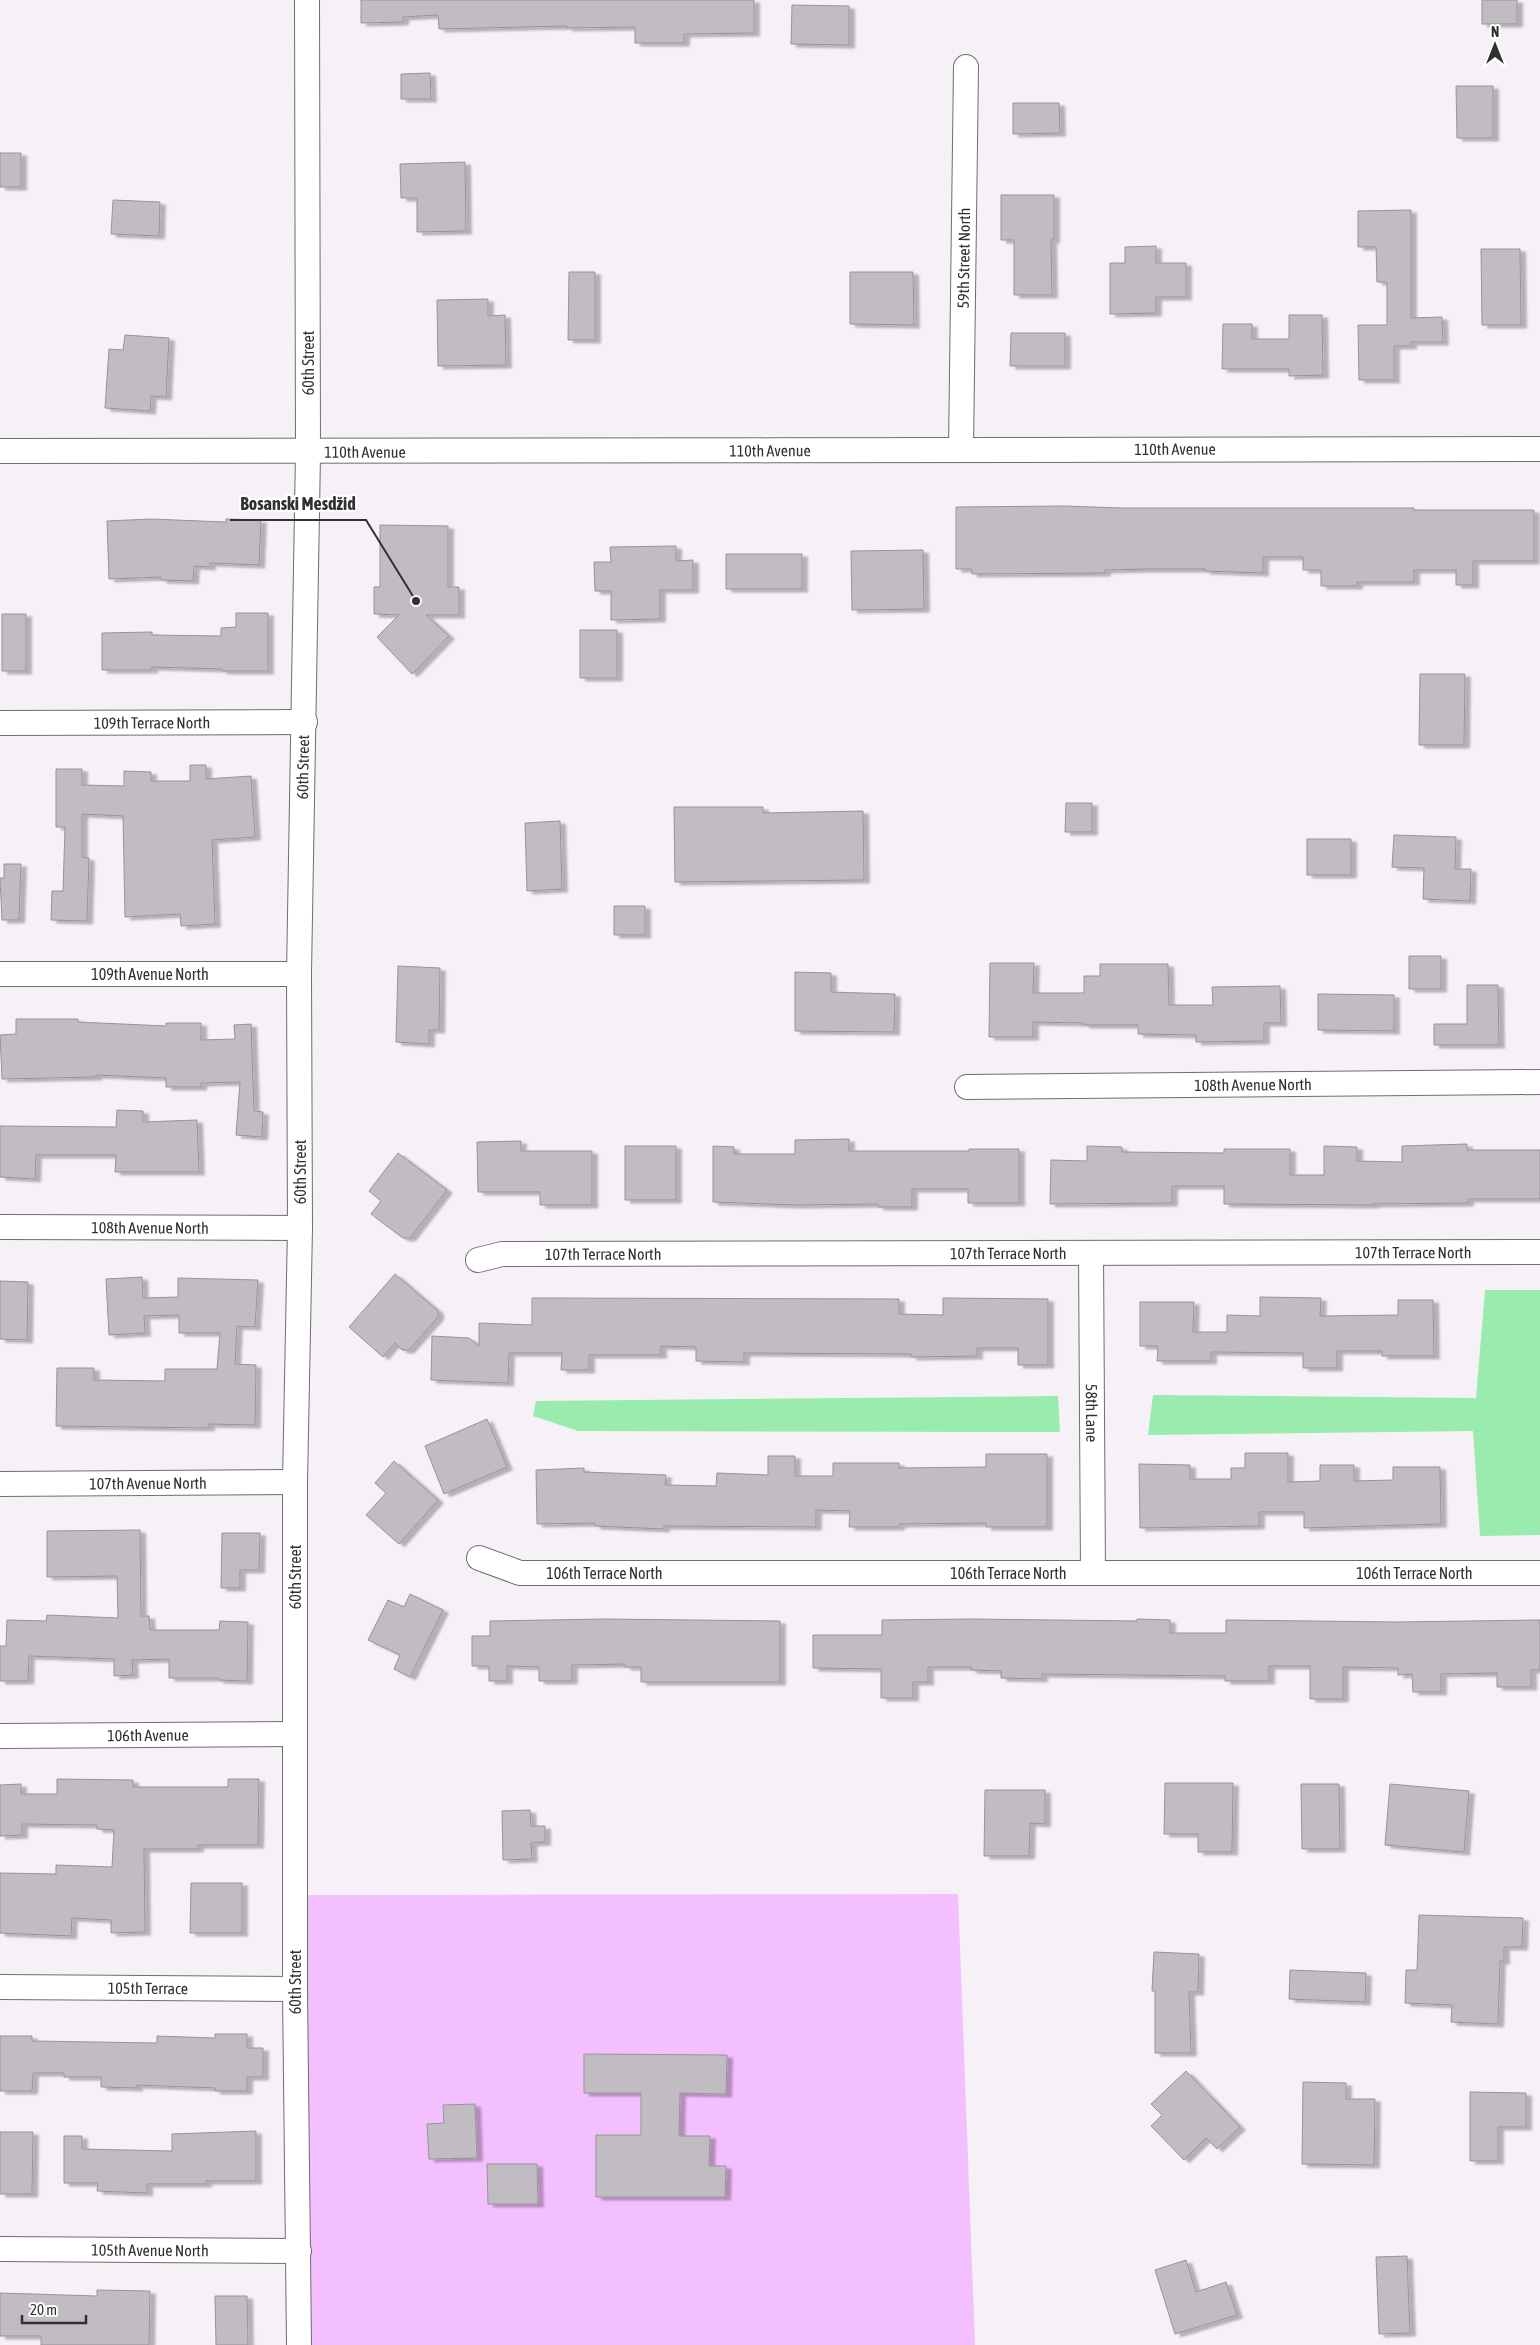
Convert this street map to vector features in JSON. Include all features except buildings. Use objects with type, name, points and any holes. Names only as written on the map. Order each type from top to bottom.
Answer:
[{"type":"street","name":"60th Street","points":[[299,2345],[295,1989],[295,1482],[300,1228],[300,974],[308,453],[308,0]]},
{"type":"street","name":"59th Street North","points":[[961,449],[966,67]]},
{"type":"street","name":"110th Avenue","points":[[0,451],[308,453],[961,449],[1540,449]]},
{"type":"street","name":"109th Terrace North","points":[[0,722],[305,722]]},
{"type":"street","name":"109th Avenue North","points":[[0,974],[300,974]]},
{"type":"street","name":"108th Avenue North","points":[[967,1087],[1540,1082]]},
{"type":"street","name":"108th Avenue North","points":[[0,1227],[300,1228]]},
{"type":"street","name":"107th Terrace North","points":[[478,1260],[502,1254],[1540,1252]]},
{"type":"street","name":"58th Lane","points":[[1091,1253],[1093,1573]]},
{"type":"street","name":"107th Avenue North","points":[[0,1484],[295,1482]]},
{"type":"street","name":"106th Terrace North","points":[[479,1558],[520,1573],[1540,1573]]},
{"type":"street","name":"106th Avenue","points":[[0,1736],[295,1734]]},
{"type":"street","name":"105th Terrace","points":[[0,1987],[295,1989]]},
{"type":"street","name":"105th Avenue North","points":[[0,2249],[299,2251]]},
{"type":"shaded area","points":[[1485,1290],[1540,1290],[1540,1535],[1480,1536],[1473,1431],[1148,1435],[1153,1395],[1476,1398]]},
{"type":"shaded area","points":[[1058,1396],[1060,1432],[578,1431],[533,1416],[536,1401]]},
{"type":"shaded area","points":[[958,1894],[975,2345],[310,2345],[306,1895]]},
{"type":"place","name":"Bosanski Mesdžid","points":[[416,601]]}]
